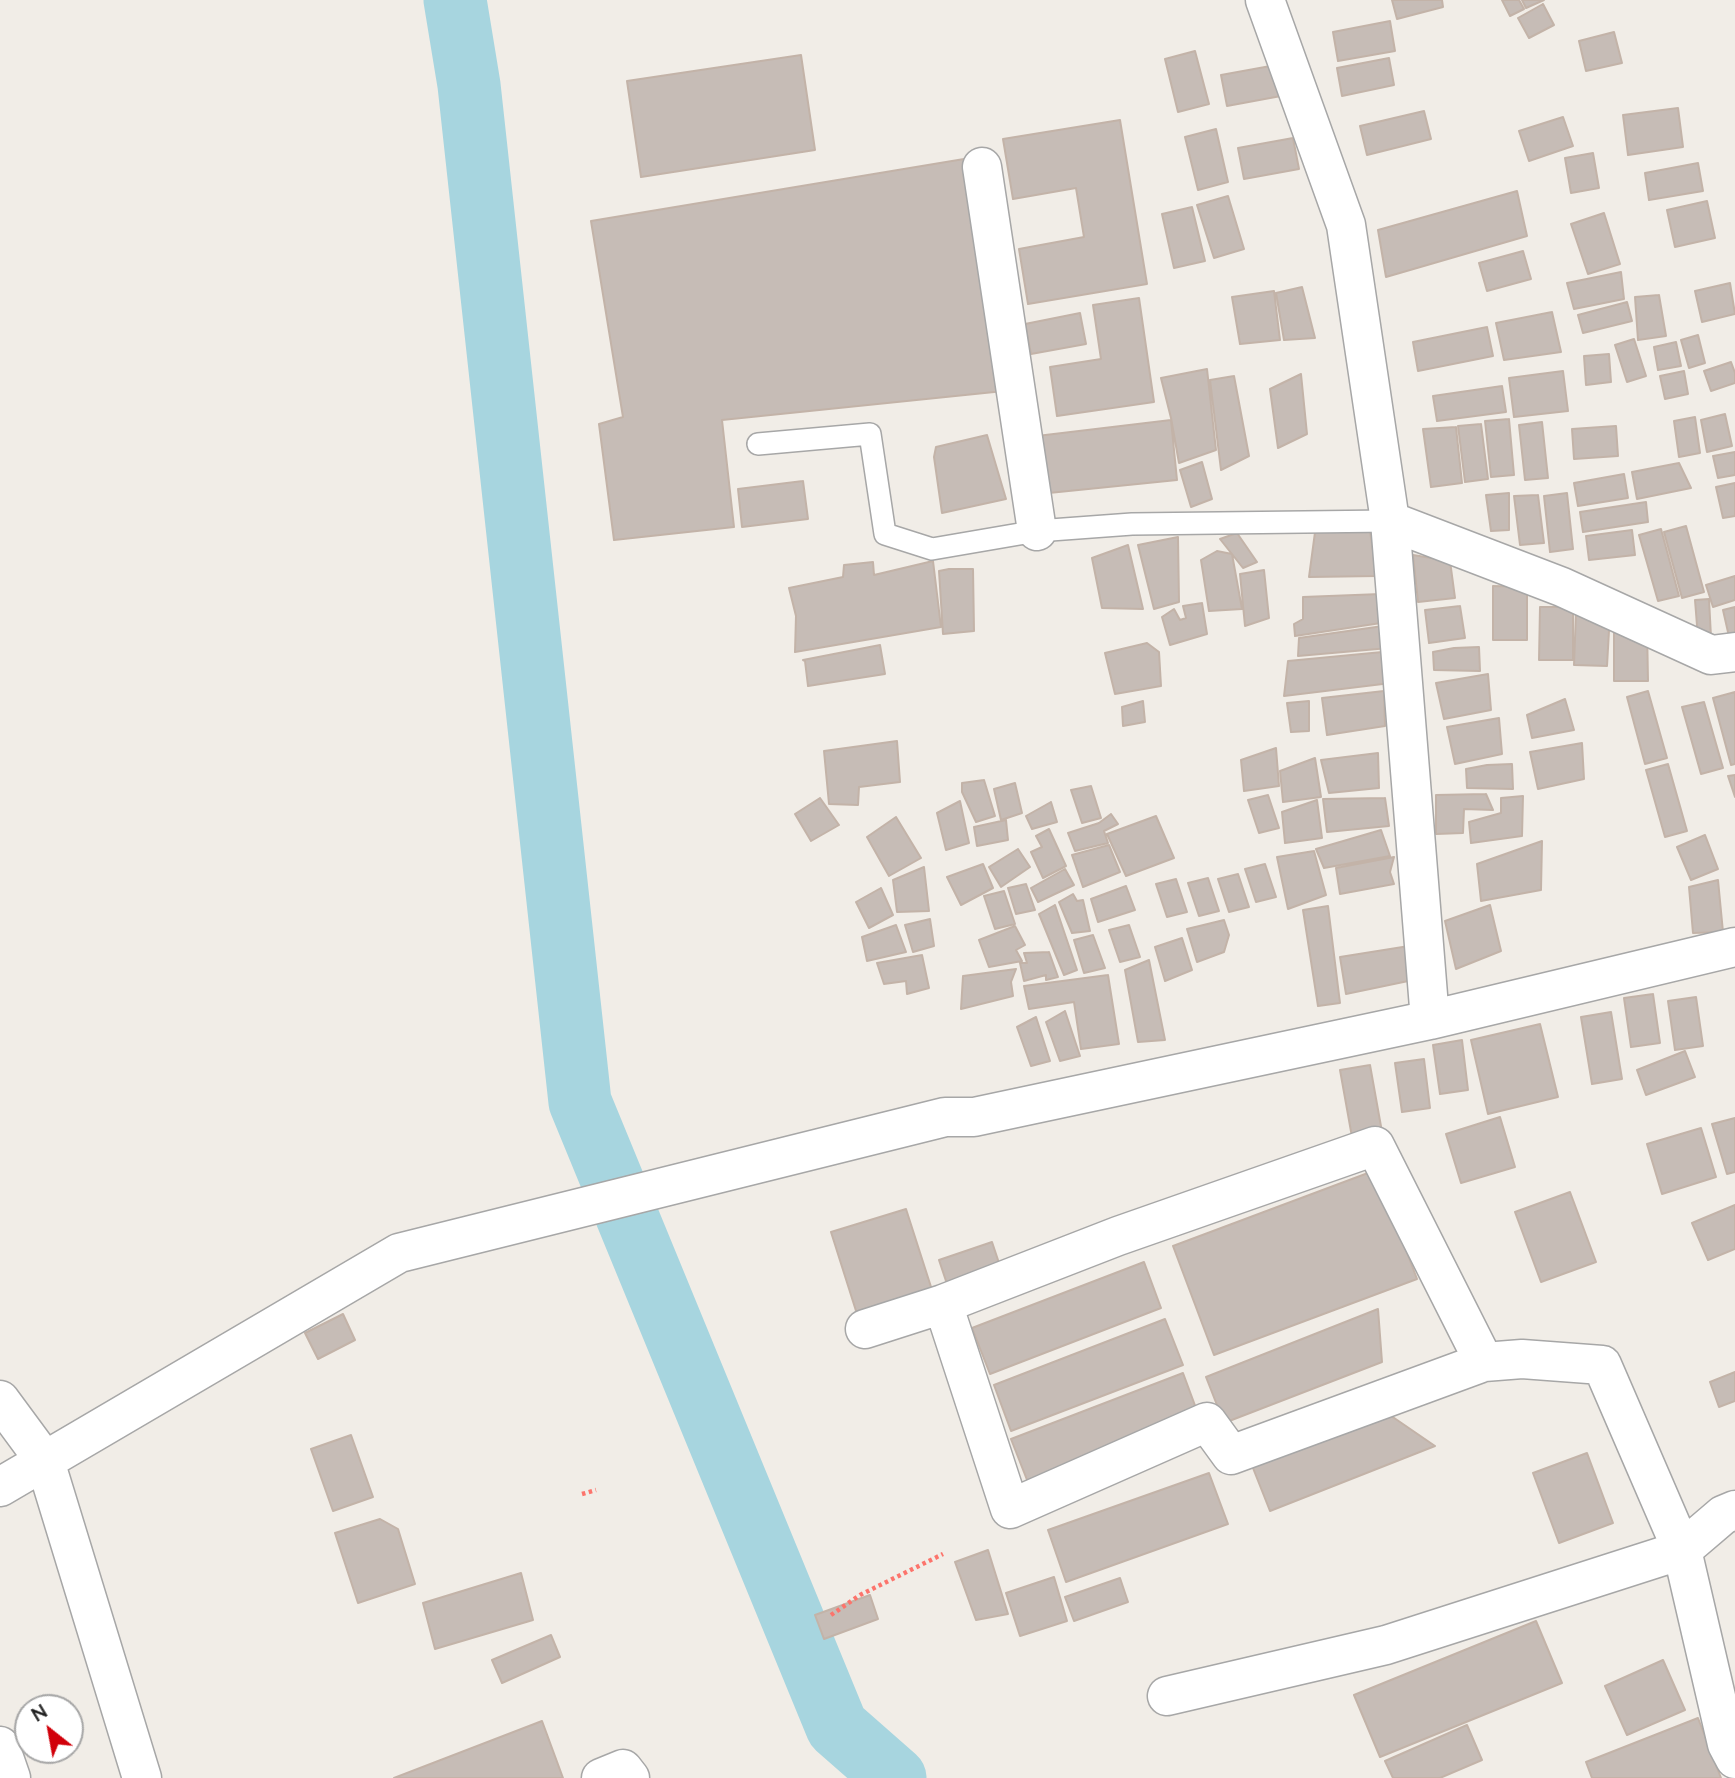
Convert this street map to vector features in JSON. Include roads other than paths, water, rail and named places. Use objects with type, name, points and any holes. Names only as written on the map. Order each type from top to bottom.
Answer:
[{"type":"street","points":[[1265,0],[1346,225],[1390,521],[1430,1020]]},
{"type":"street","points":[[982,167],[1037,531]]},
{"type":"street","points":[[1390,521],[1562,587],[1711,655],[1735,652]]},
{"type":"street","points":[[0,1487],[399,1253],[945,1117],[974,1116],[1430,1020],[1735,947]]},
{"type":"street","points":[[865,1329],[943,1304],[1118,1236],[1375,1146],[1484,1362]]},
{"type":"street","points":[[943,1304],[1010,1509],[1207,1422],[1231,1455],[1484,1362],[1522,1359],[1602,1365],[1682,1550],[1727,1744],[1735,1759]]},
{"type":"street","points":[[0,1400],[45,1461],[142,1778]]},
{"type":"street","points":[[1167,1696],[1386,1645],[1682,1550],[1723,1515],[1735,1510]]},
{"type":"street","points":[[0,1746],[11,1778]]},
{"type":"street","points":[[601,1778],[623,1769],[630,1778]]},
{"type":"lane","points":[[758,444],[870,434],[886,534],[932,549],[1037,531],[1132,524],[1390,521]]},
{"type":"waterway","points":[[455,0],[469,85],[580,1102],[837,1727],[895,1778]]}]
